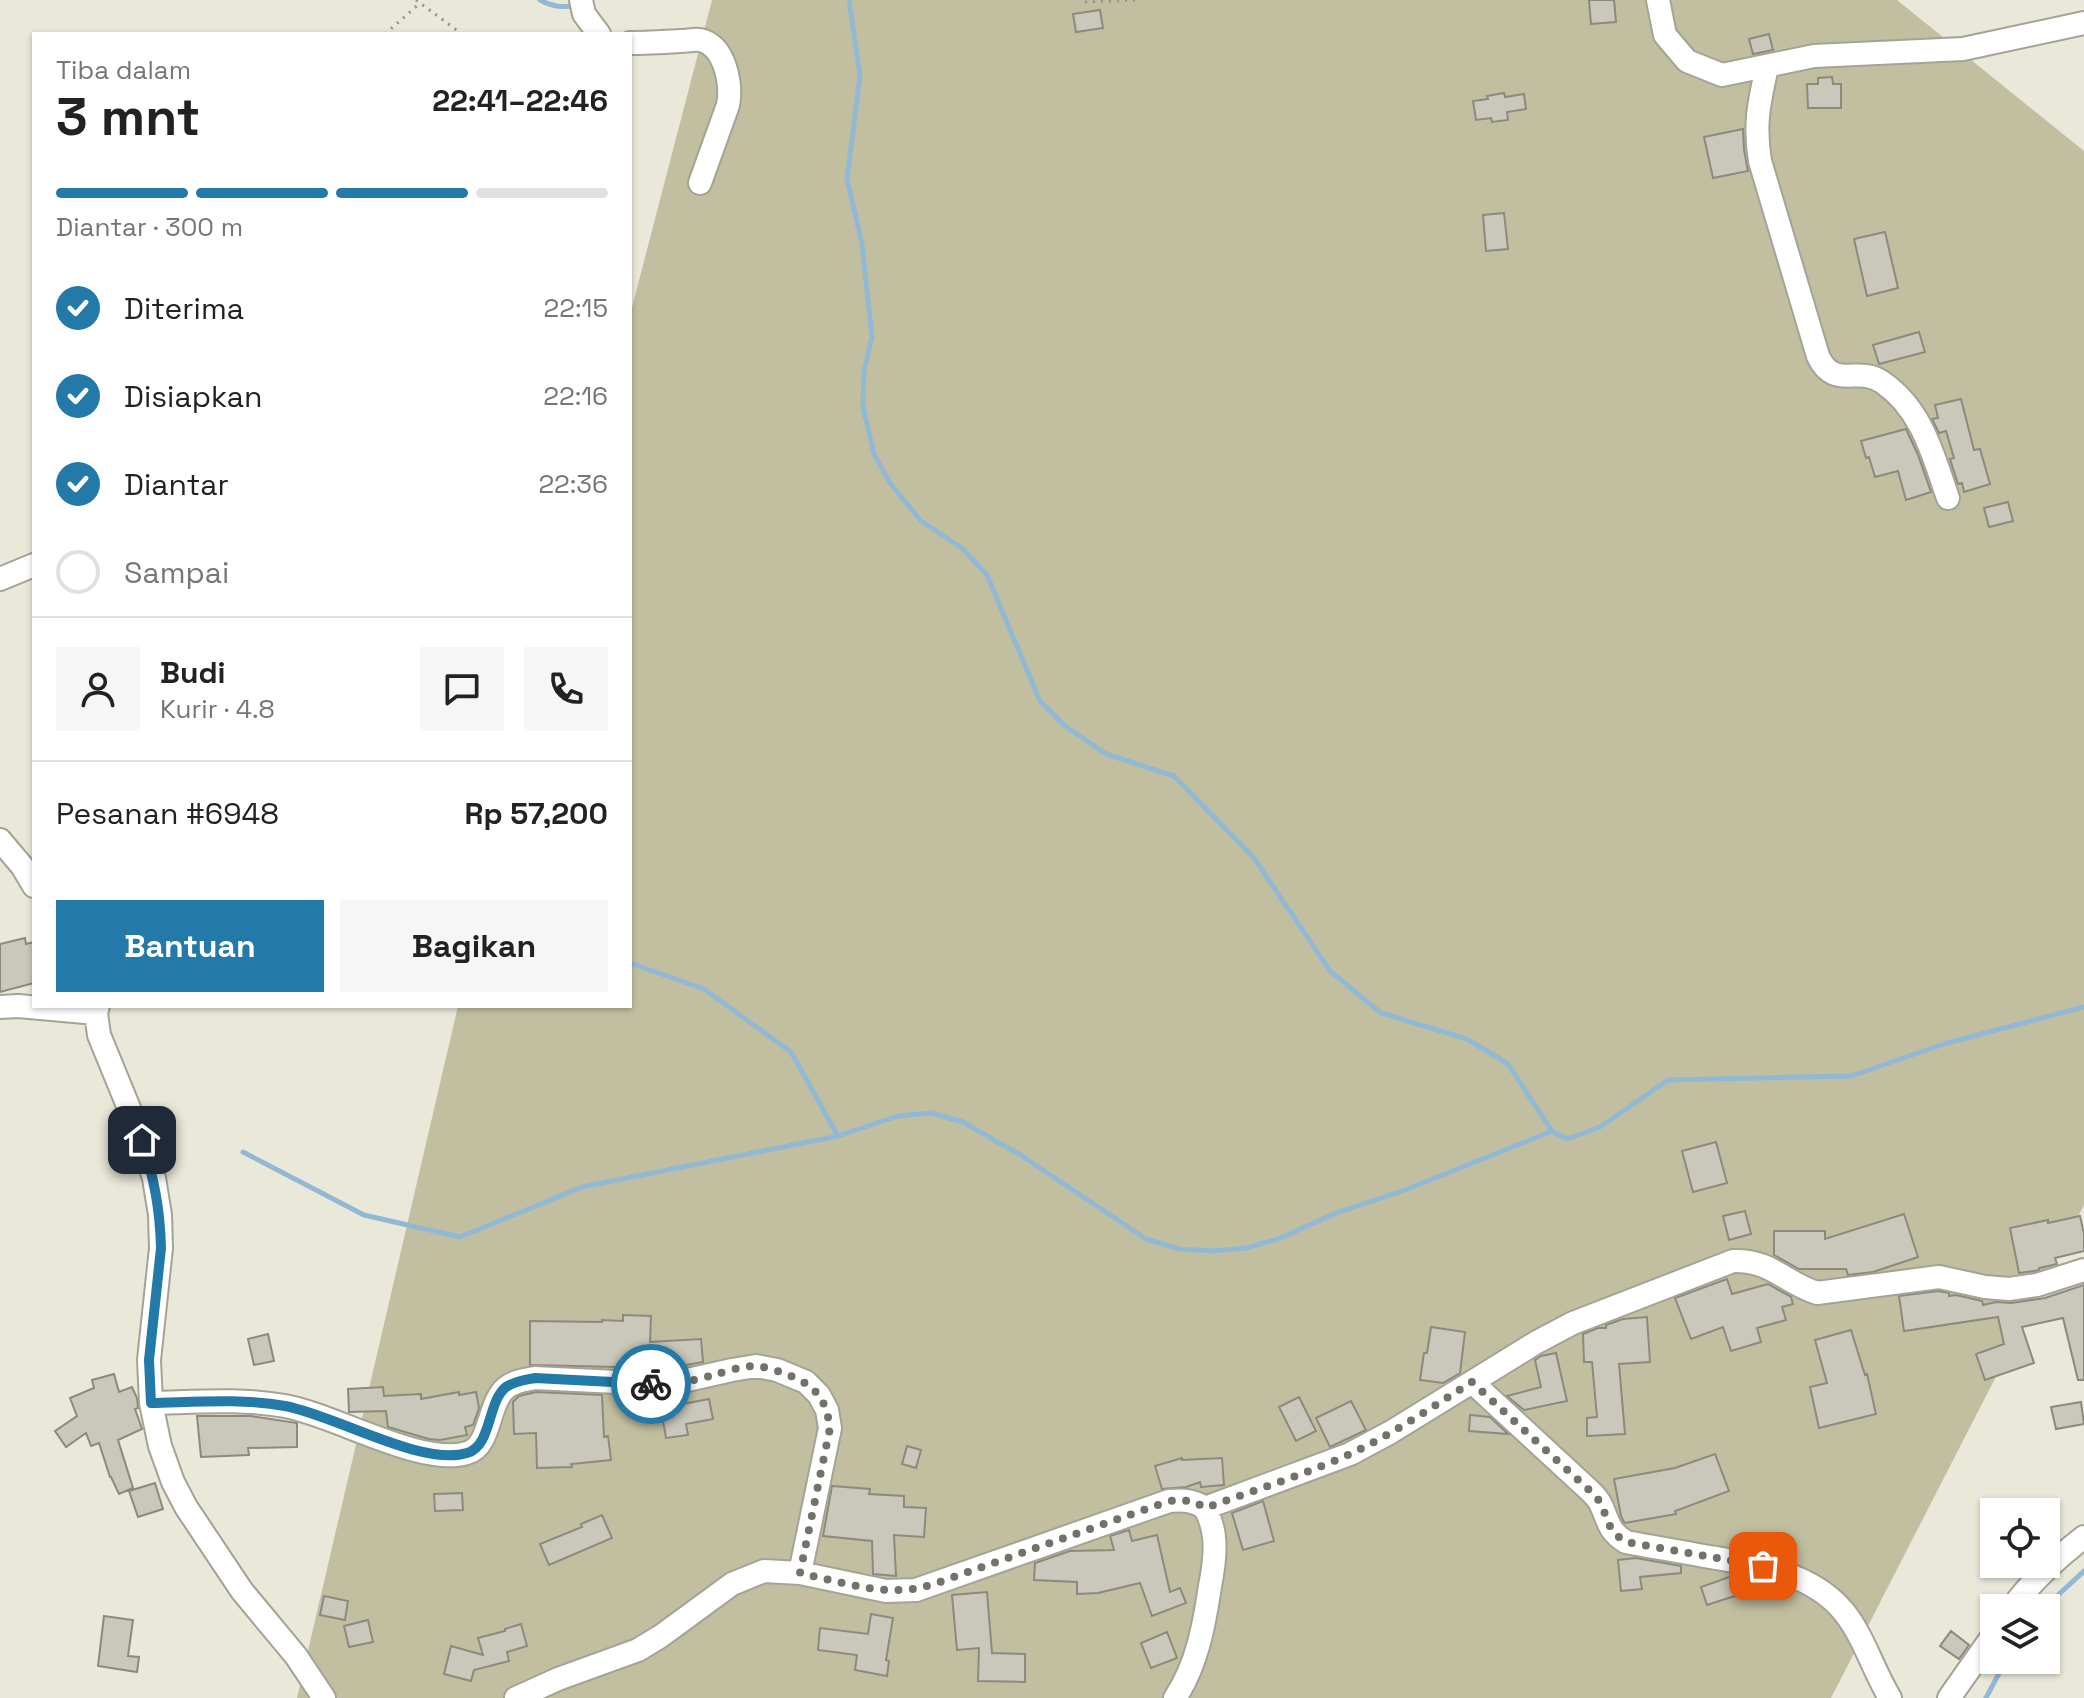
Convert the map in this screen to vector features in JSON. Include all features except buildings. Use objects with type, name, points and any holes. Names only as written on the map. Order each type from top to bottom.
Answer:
[{"type":"street","points":[[1658,0],[1665,35],[1687,61],[1722,75],[1814,56],[1963,49],[2084,23]]},
{"type":"street","points":[[583,7],[598,32]]},
{"type":"street","points":[[632,43],[702,40],[715,49],[723,61],[731,92],[700,183]]},
{"type":"street","points":[[1767,67],[1756,136],[1760,161],[1818,356],[1823,367],[1831,373],[1874,378],[1907,406],[1918,419],[1948,498]]},
{"type":"street","points":[[0,579],[32,566]]},
{"type":"street","points":[[0,840],[32,883]]},
{"type":"street","points":[[0,1007],[32,1007]]},
{"type":"street","points":[[58,1008],[97,1010],[99,1035],[154,1178],[161,1248],[149,1360],[151,1403],[160,1446],[173,1482],[242,1591],[296,1656],[324,1698]]},
{"type":"street","points":[[1205,1508],[1350,1454],[1573,1323],[1733,1261],[1765,1265],[1817,1293],[1939,1277],[2009,1289],[2037,1285],[2084,1270]]},
{"type":"street","points":[[151,1403],[262,1402],[316,1414],[418,1452],[436,1455],[467,1453],[478,1447],[497,1400],[505,1388],[519,1381],[535,1378],[657,1384],[709,1377],[756,1366],[777,1370],[806,1382],[819,1395],[827,1410],[830,1428],[800,1573]]},
{"type":"street","points":[[1472,1382],[1594,1495],[1616,1536],[1626,1542],[1763,1566],[1785,1573],[1827,1597],[1843,1610],[1854,1627],[1890,1698]]},
{"type":"street","points":[[516,1698],[638,1650],[732,1584],[764,1571],[800,1573],[886,1591],[916,1590],[1169,1501],[1184,1500],[1205,1508],[1212,1521],[1214,1564],[1197,1654],[1186,1682],[1175,1698]]},
{"type":"street","points":[[2022,1594],[2084,1537]]},
{"type":"street","points":[[1949,1698],[1980,1654]]},
{"type":"path","points":[[1085,2],[1136,0]]},
{"type":"path","points":[[387,32],[418,2],[459,32]]},
{"type":"shaded area","points":[[712,0],[1897,0],[2084,151],[2084,1205],[1831,1698],[297,1698],[458,1008],[632,1008],[632,307]]},
{"type":"waterway","points":[[540,0],[558,6],[577,5]]},
{"type":"waterway","points":[[849,0],[860,76],[847,179],[862,244],[872,337],[864,371],[863,407],[874,454],[890,483],[921,521],[963,549],[987,575],[1040,701],[1065,726],[1106,754],[1174,776],[1254,858],[1330,971],[1381,1013],[1467,1039],[1508,1064],[1552,1131],[1567,1139],[1600,1127],[1668,1080],[1851,1076],[1947,1043],[2084,1007]]},
{"type":"waterway","points":[[632,964],[704,989],[791,1052],[838,1136]]},
{"type":"waterway","points":[[243,1152],[364,1215],[460,1237],[582,1187],[838,1136],[898,1116],[931,1113],[963,1122],[1022,1156],[1146,1239],[1179,1249],[1213,1251],[1246,1248],[1278,1239],[1339,1212],[1405,1190],[1552,1131]]},
{"type":"waterway","points":[[2059,1594],[2084,1571]]},
{"type":"waterway","points":[[1986,1698],[1999,1674]]},
{"type":"way so far","points":[[651,1384],[709,1377],[756,1366],[777,1370],[806,1382],[819,1395],[827,1410],[830,1428],[800,1573],[886,1591],[916,1590],[1169,1501],[1195,1502],[1205,1508],[1350,1454],[1472,1382],[1588,1489],[1599,1501],[1616,1536],[1626,1542],[1763,1566]]},
{"type":"route","points":[[142,1140],[154,1178],[160,1215],[161,1248],[149,1360],[151,1403],[262,1402],[316,1414],[418,1452],[436,1455],[467,1453],[478,1447],[497,1400],[505,1388],[519,1381],[535,1378],[651,1384]]}]
